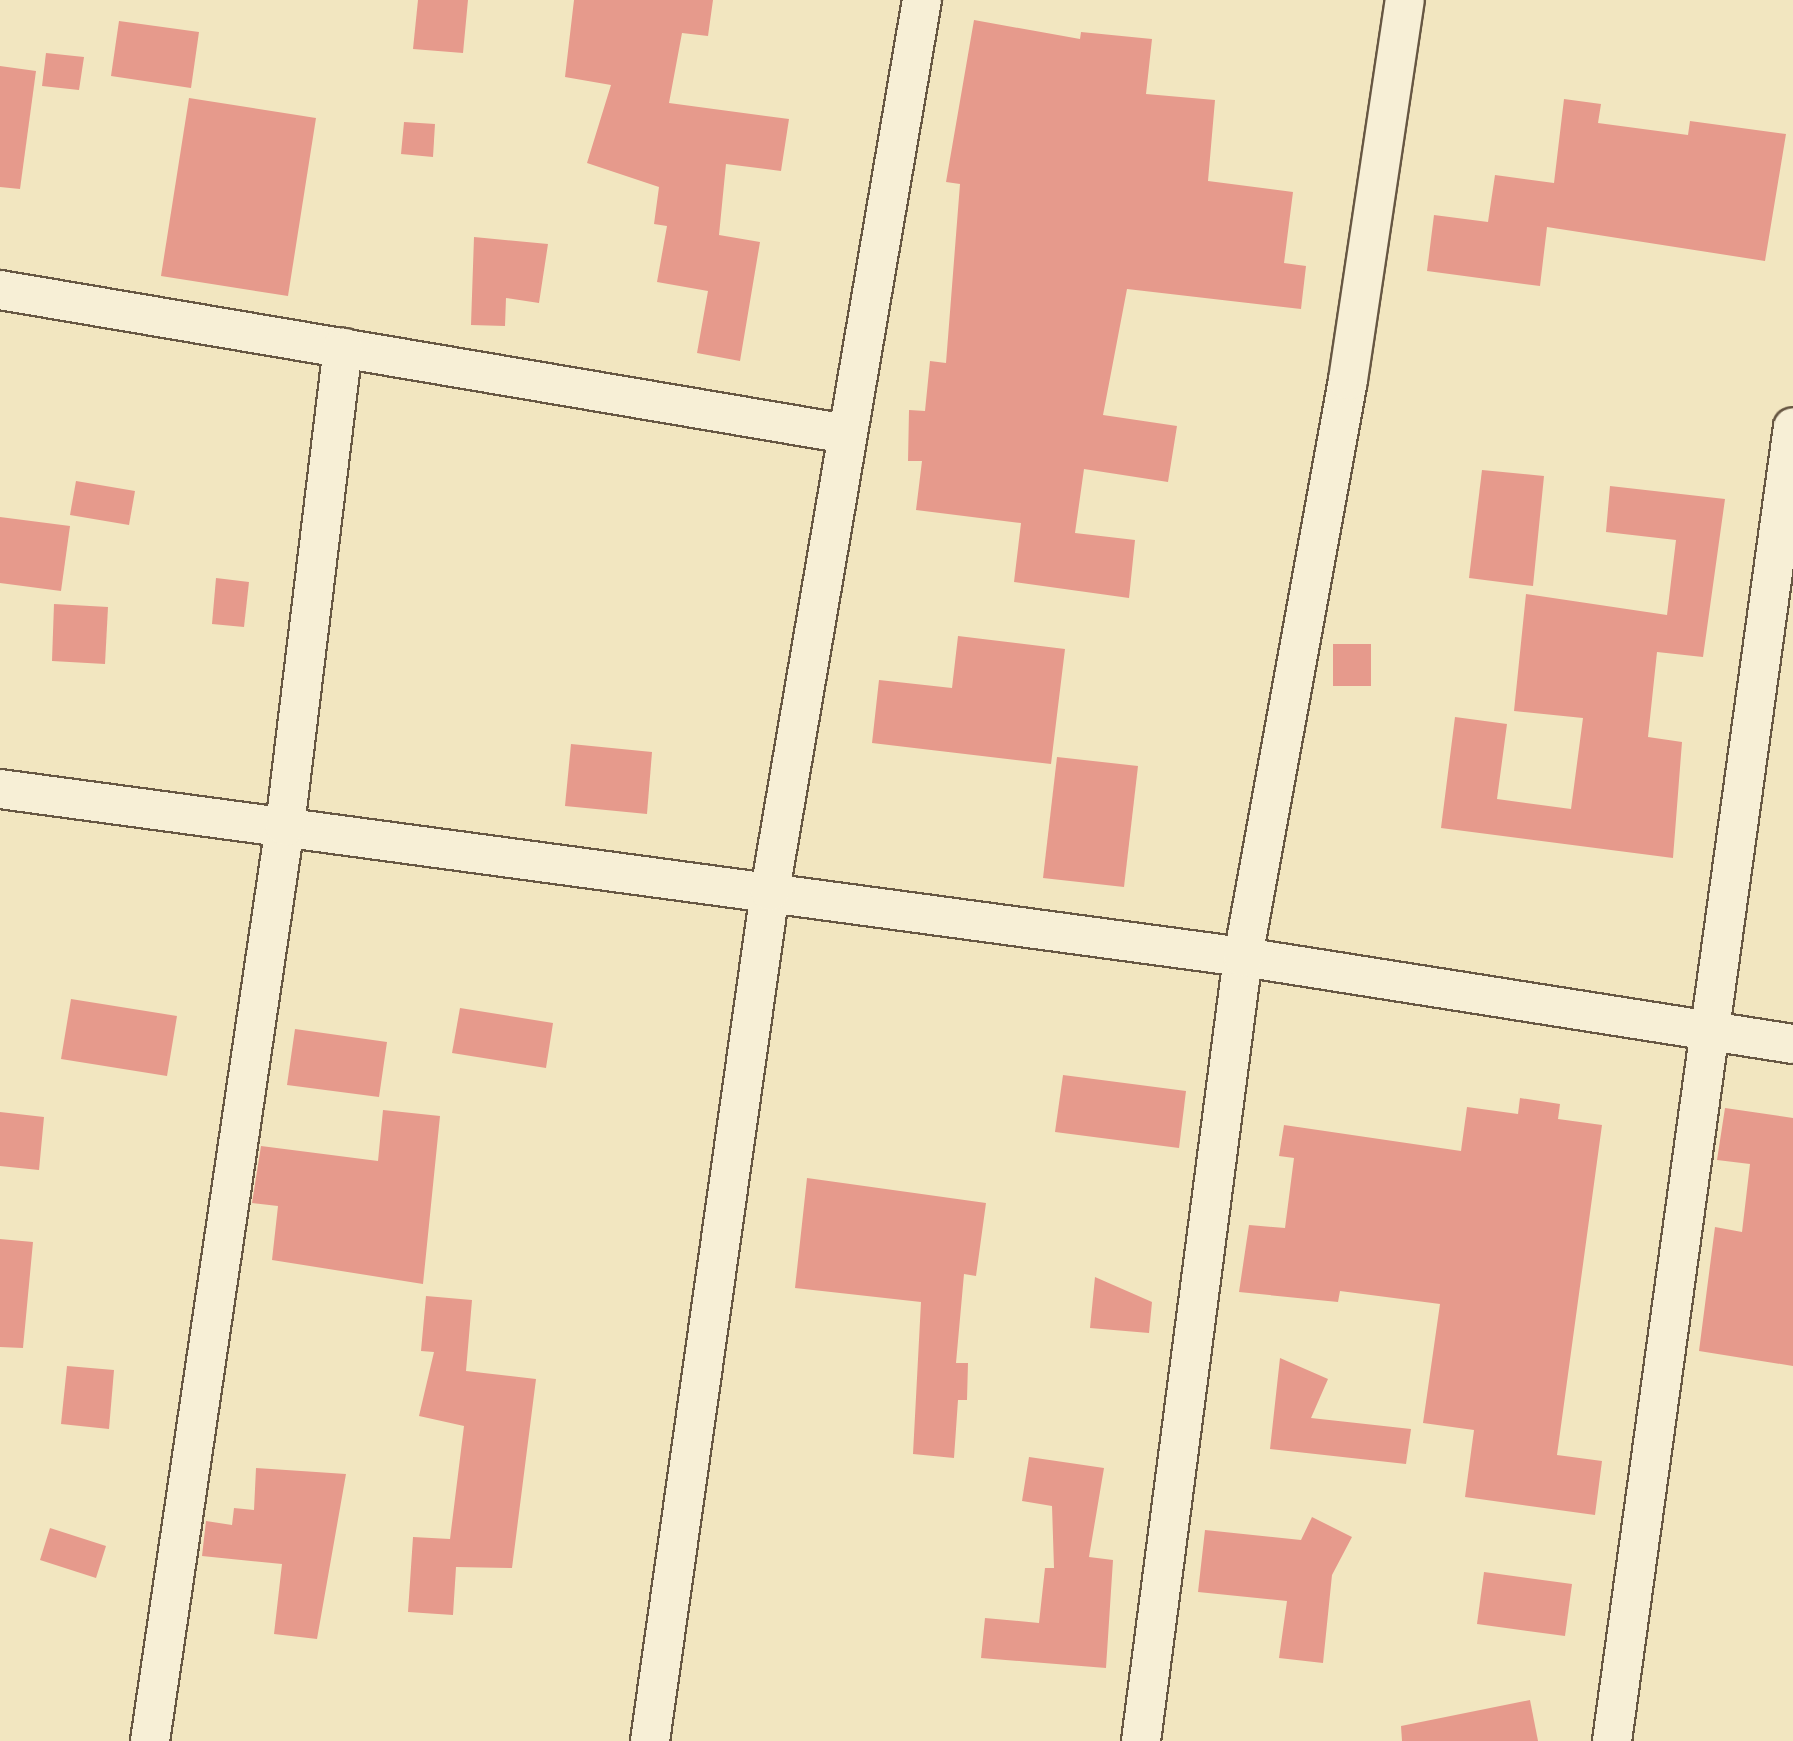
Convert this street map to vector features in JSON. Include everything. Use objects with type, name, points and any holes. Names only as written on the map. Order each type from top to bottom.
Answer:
[{"type":"street","points":[[650,1741],[770,890],[922,0]]},
{"type":"street","points":[[1140,1741],[1243,958],[1348,380],[1405,0]]},
{"type":"street","points":[[0,290],[846,434]]},
{"type":"street","points":[[150,1741],[285,826],[344,348]]},
{"type":"street","points":[[1612,1741],[1703,1030],[1793,426]]},
{"type":"street","points":[[0,789],[770,890],[1243,958],[1793,1044]]},
{"type":"building","points":[[418,0],[468,0],[463,53],[413,49]]},
{"type":"building","points":[[574,0],[713,0],[708,36],[682,33],[669,103],[789,119],[781,171],[726,164],[719,235],[760,242],[740,361],[697,353],[708,291],[657,282],[667,226],[654,224],[659,187],[587,163],[611,85],[565,77]]},
{"type":"building","points":[[974,20],[1080,39],[1081,32],[1152,39],[1146,94],[1215,100],[1208,181],[1293,192],[1284,263],[1306,266],[1301,309],[1127,289],[1103,415],[1177,426],[1168,482],[1084,469],[1075,533],[1135,540],[1129,598],[1014,582],[1021,523],[916,510],[922,461],[908,461],[909,410],[925,411],[930,361],[946,363],[960,184],[946,182]]},
{"type":"building","points":[[119,21],[199,32],[191,88],[111,76]]},
{"type":"building","points":[[46,53],[84,57],[79,90],[42,86]]},
{"type":"building","points":[[0,66],[36,71],[20,189],[0,187]]},
{"type":"building","points":[[189,98],[316,118],[288,296],[161,276]]},
{"type":"building","points":[[1564,99],[1601,104],[1598,123],[1688,135],[1690,121],[1786,134],[1765,261],[1547,227],[1540,286],[1427,271],[1434,215],[1488,222],[1495,175],[1554,183]]},
{"type":"building","points":[[404,122],[435,124],[433,157],[401,154]]},
{"type":"building","points":[[474,237],[548,244],[539,303],[506,298],[505,326],[471,325]]},
{"type":"building","points":[[1482,470],[1544,476],[1533,586],[1469,578]]},
{"type":"building","points":[[76,481],[135,491],[129,525],[70,515]]},
{"type":"building","points":[[1610,486],[1725,499],[1703,657],[1657,652],[1648,737],[1682,742],[1673,858],[1441,828],[1455,717],[1507,724],[1497,799],[1571,809],[1583,718],[1514,711],[1526,594],[1667,615],[1676,540],[1606,532]]},
{"type":"building","points":[[0,517],[70,526],[61,591],[0,583]]},
{"type":"building","points":[[216,578],[249,582],[244,627],[212,624]]},
{"type":"building","points":[[54,604],[108,607],[105,664],[52,661]]},
{"type":"building","points":[[958,636],[1065,649],[1051,764],[872,743],[879,680],[952,688]]},
{"type":"building","points":[[1333,644],[1371,644],[1371,686],[1333,686]]},
{"type":"building","points":[[571,744],[652,752],[647,814],[565,806]]},
{"type":"building","points":[[1057,757],[1138,766],[1124,887],[1043,878]]},
{"type":"building","points":[[71,999],[177,1016],[167,1076],[61,1059]]},
{"type":"building","points":[[460,1008],[553,1023],[546,1068],[452,1053]]},
{"type":"building","points":[[295,1029],[387,1042],[379,1097],[287,1085]]},
{"type":"building","points":[[1063,1075],[1186,1091],[1179,1148],[1055,1132]]},
{"type":"building","points":[[1520,1098],[1560,1104],[1558,1119],[1602,1125],[1557,1455],[1602,1461],[1595,1515],[1465,1497],[1474,1430],[1423,1423],[1440,1304],[1340,1291],[1338,1302],[1239,1292],[1249,1225],[1285,1228],[1294,1158],[1279,1156],[1284,1125],[1461,1151],[1467,1107],[1518,1114]]},
{"type":"building","points":[[1725,1108],[1793,1118],[1793,1366],[1699,1351],[1715,1227],[1742,1232],[1750,1164],[1717,1160]]},
{"type":"building","points":[[383,1110],[440,1116],[423,1284],[272,1260],[278,1206],[252,1203],[261,1146],[378,1161]]},
{"type":"building","points":[[0,1112],[44,1117],[39,1170],[0,1166]]},
{"type":"building","points":[[807,1178],[986,1203],[976,1276],[964,1274],[956,1363],[968,1363],[967,1400],[958,1400],[954,1458],[913,1454],[921,1302],[795,1288]]},
{"type":"building","points":[[0,1239],[33,1242],[23,1348],[0,1347]]},
{"type":"building","points":[[1095,1277],[1152,1302],[1149,1333],[1090,1328]]},
{"type":"building","points":[[426,1296],[472,1300],[466,1371],[536,1379],[512,1568],[456,1567],[453,1615],[408,1612],[413,1537],[450,1539],[464,1426],[419,1416],[434,1352],[421,1351]]},
{"type":"building","points":[[1280,1358],[1328,1379],[1311,1418],[1411,1429],[1406,1464],[1270,1449]]},
{"type":"building","points":[[67,1366],[114,1370],[109,1429],[61,1424]]},
{"type":"building","points":[[1029,1457],[1104,1468],[1089,1557],[1113,1560],[1106,1668],[981,1658],[985,1618],[1039,1623],[1045,1568],[1054,1568],[1052,1506],[1022,1501]]},
{"type":"building","points":[[256,1468],[346,1474],[317,1639],[274,1634],[282,1564],[202,1556],[206,1521],[232,1525],[234,1508],[254,1510]]},
{"type":"building","points":[[1312,1517],[1352,1537],[1332,1575],[1323,1663],[1279,1658],[1287,1601],[1198,1592],[1205,1530],[1301,1540]]},
{"type":"building","points":[[50,1528],[106,1546],[96,1578],[40,1560]]},
{"type":"building","points":[[1484,1572],[1572,1584],[1565,1636],[1477,1624]]},
{"type":"building","points":[[1530,1700],[1538,1741],[1402,1741],[1401,1726]]}]
